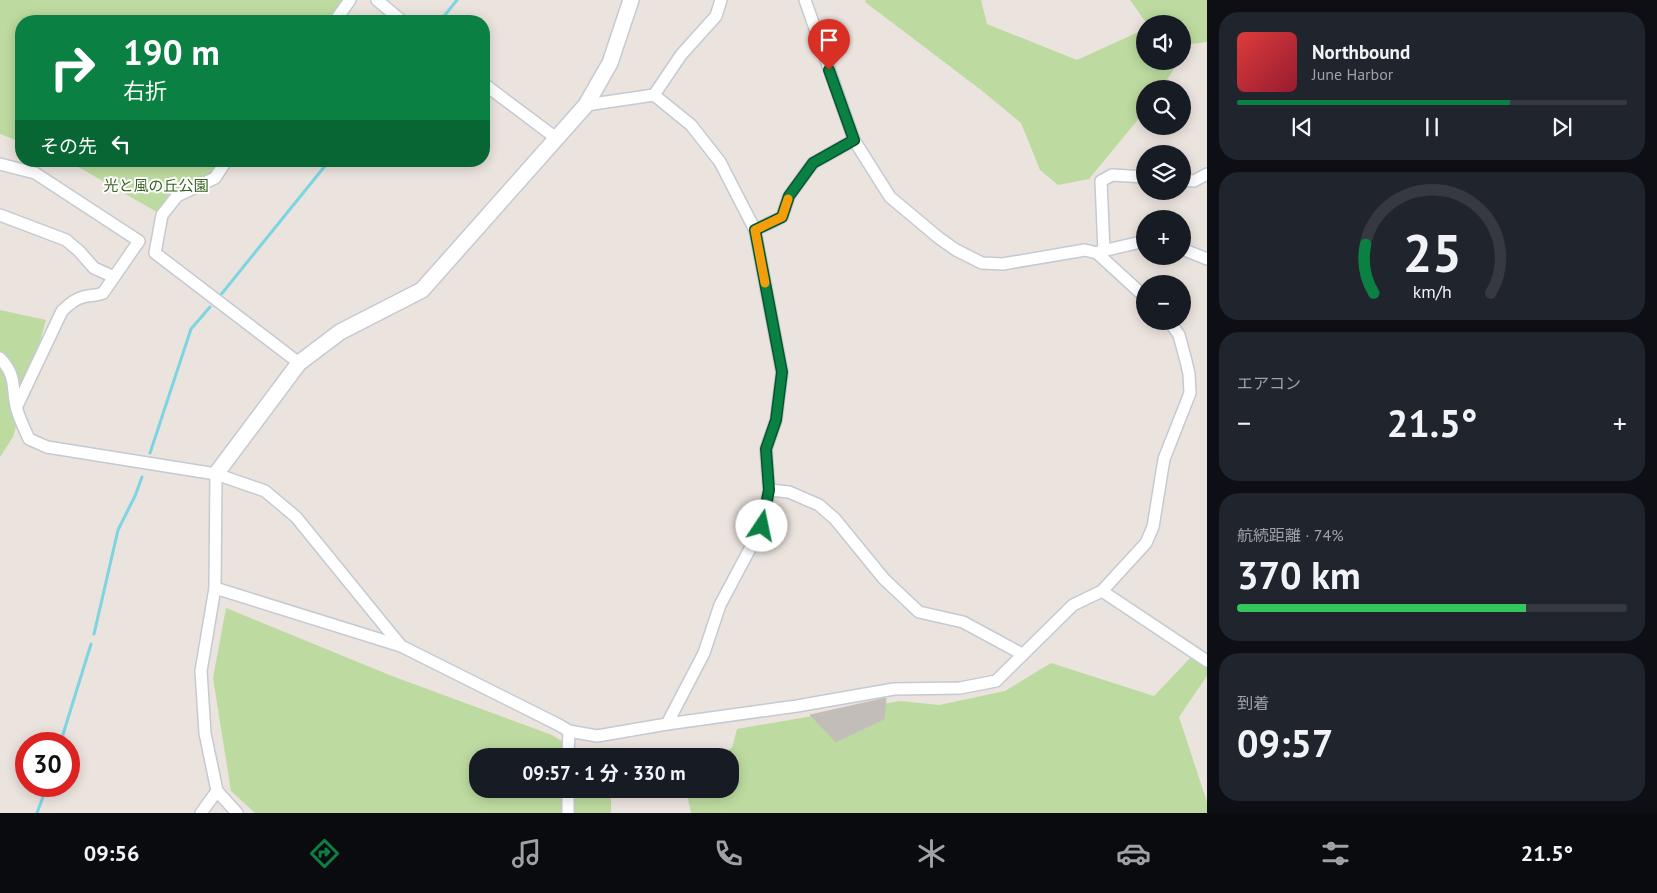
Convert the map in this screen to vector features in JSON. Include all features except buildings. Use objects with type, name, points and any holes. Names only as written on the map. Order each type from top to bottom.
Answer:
[{"type":"street","points":[[339,15],[350,0]]},
{"type":"street","points":[[377,0],[395,15]]},
{"type":"street","points":[[237,813],[217,791],[205,733],[201,670],[215,588],[216,474],[299,363],[340,332],[422,290],[586,105],[610,63],[631,0]]},
{"type":"street","points":[[586,105],[654,94],[681,55],[716,16],[721,0]]},
{"type":"street","points":[[805,0],[854,140],[890,197],[939,238],[956,250],[982,263],[1003,264],[1085,250],[1100,252],[1136,243]]},
{"type":"street","points":[[490,88],[556,138]]},
{"type":"street","points":[[654,94],[691,125],[720,162],[755,230],[782,372],[776,420],[766,449],[769,490],[762,526],[720,606],[704,653],[666,724]]},
{"type":"street","points":[[755,230],[782,217],[789,196],[813,163],[854,140]]},
{"type":"street","points":[[0,164],[35,173],[139,241],[104,293],[95,296],[83,296],[62,310],[16,408]]},
{"type":"street","points":[[222,167],[214,178],[177,196],[162,214],[155,253],[299,363]]},
{"type":"street","points":[[1191,181],[1207,174]]},
{"type":"street","points":[[1136,176],[1112,175],[1101,181],[1100,252],[1136,288]]},
{"type":"street","points":[[0,215],[66,240],[80,251],[94,268],[114,277]]},
{"type":"street","points":[[1191,253],[1207,259]]},
{"type":"street","points":[[215,588],[401,646],[559,724],[569,731],[597,736],[666,724],[797,706],[894,689],[960,688],[996,681],[1074,605],[1102,591],[1146,543],[1153,527],[1164,459],[1190,393],[1189,374],[1179,335],[1175,330]]},
{"type":"street","points":[[0,358],[13,379],[16,408],[28,440],[47,447],[216,474],[266,491],[296,517],[401,646]]},
{"type":"street","points":[[769,490],[789,492],[819,505],[835,519],[884,580],[919,612],[963,622],[1022,654]]},
{"type":"street","points":[[1102,591],[1207,661]]},
{"type":"street","points":[[568,748],[569,731]]},
{"type":"street","points":[[201,813],[217,791]]},
{"type":"street","points":[[568,798],[568,813]]},
{"type":"green space","points":[[0,0],[350,0],[339,15],[15,15],[15,140],[0,134]]},
{"type":"green space","points":[[866,0],[981,0],[987,24],[1077,60],[1136,33],[1136,70],[1173,70],[1167,80],[1136,80],[1136,122],[1089,179],[1058,185],[1040,170],[1021,123],[981,90],[865,2]]},
{"type":"green space","points":[[1130,0],[1207,0],[1207,42],[1191,44],[1191,15],[1141,15]]},
{"type":"green space","name":"光と風の丘公園","points":[[78,167],[222,167],[215,178],[177,196],[162,215]]},
{"type":"green space","points":[[0,310],[46,320],[13,437],[0,457]]},
{"type":"green space","points":[[226,608],[392,676],[552,735],[573,748],[469,748],[469,798],[611,798],[611,813],[255,813],[231,791],[213,678]]},
{"type":"green space","points":[[1195,653],[1207,661],[1207,676],[1179,717],[1207,802],[1207,813],[691,813],[688,798],[739,798],[739,748],[732,748],[737,729],[900,701],[939,705],[1005,691],[1051,663],[1154,696]]},
{"type":"waterway","points":[[445,15],[457,0]]},
{"type":"waterway","points":[[219,297],[324,167]]},
{"type":"waterway","points":[[150,453],[191,329],[210,307]]},
{"type":"waterway","points":[[94,634],[118,530],[142,477]]},
{"type":"waterway","points":[[64,732],[91,644]]},
{"type":"waterway","points":[[37,813],[43,797]]},
{"type":"slow traffic","points":[[765,283],[755,230],[782,217],[788,199]]},
{"type":"route","points":[[762,526],[769,490],[766,449],[776,420],[782,372],[755,230],[782,217],[789,196],[813,163],[854,140],[829,70]]}]
